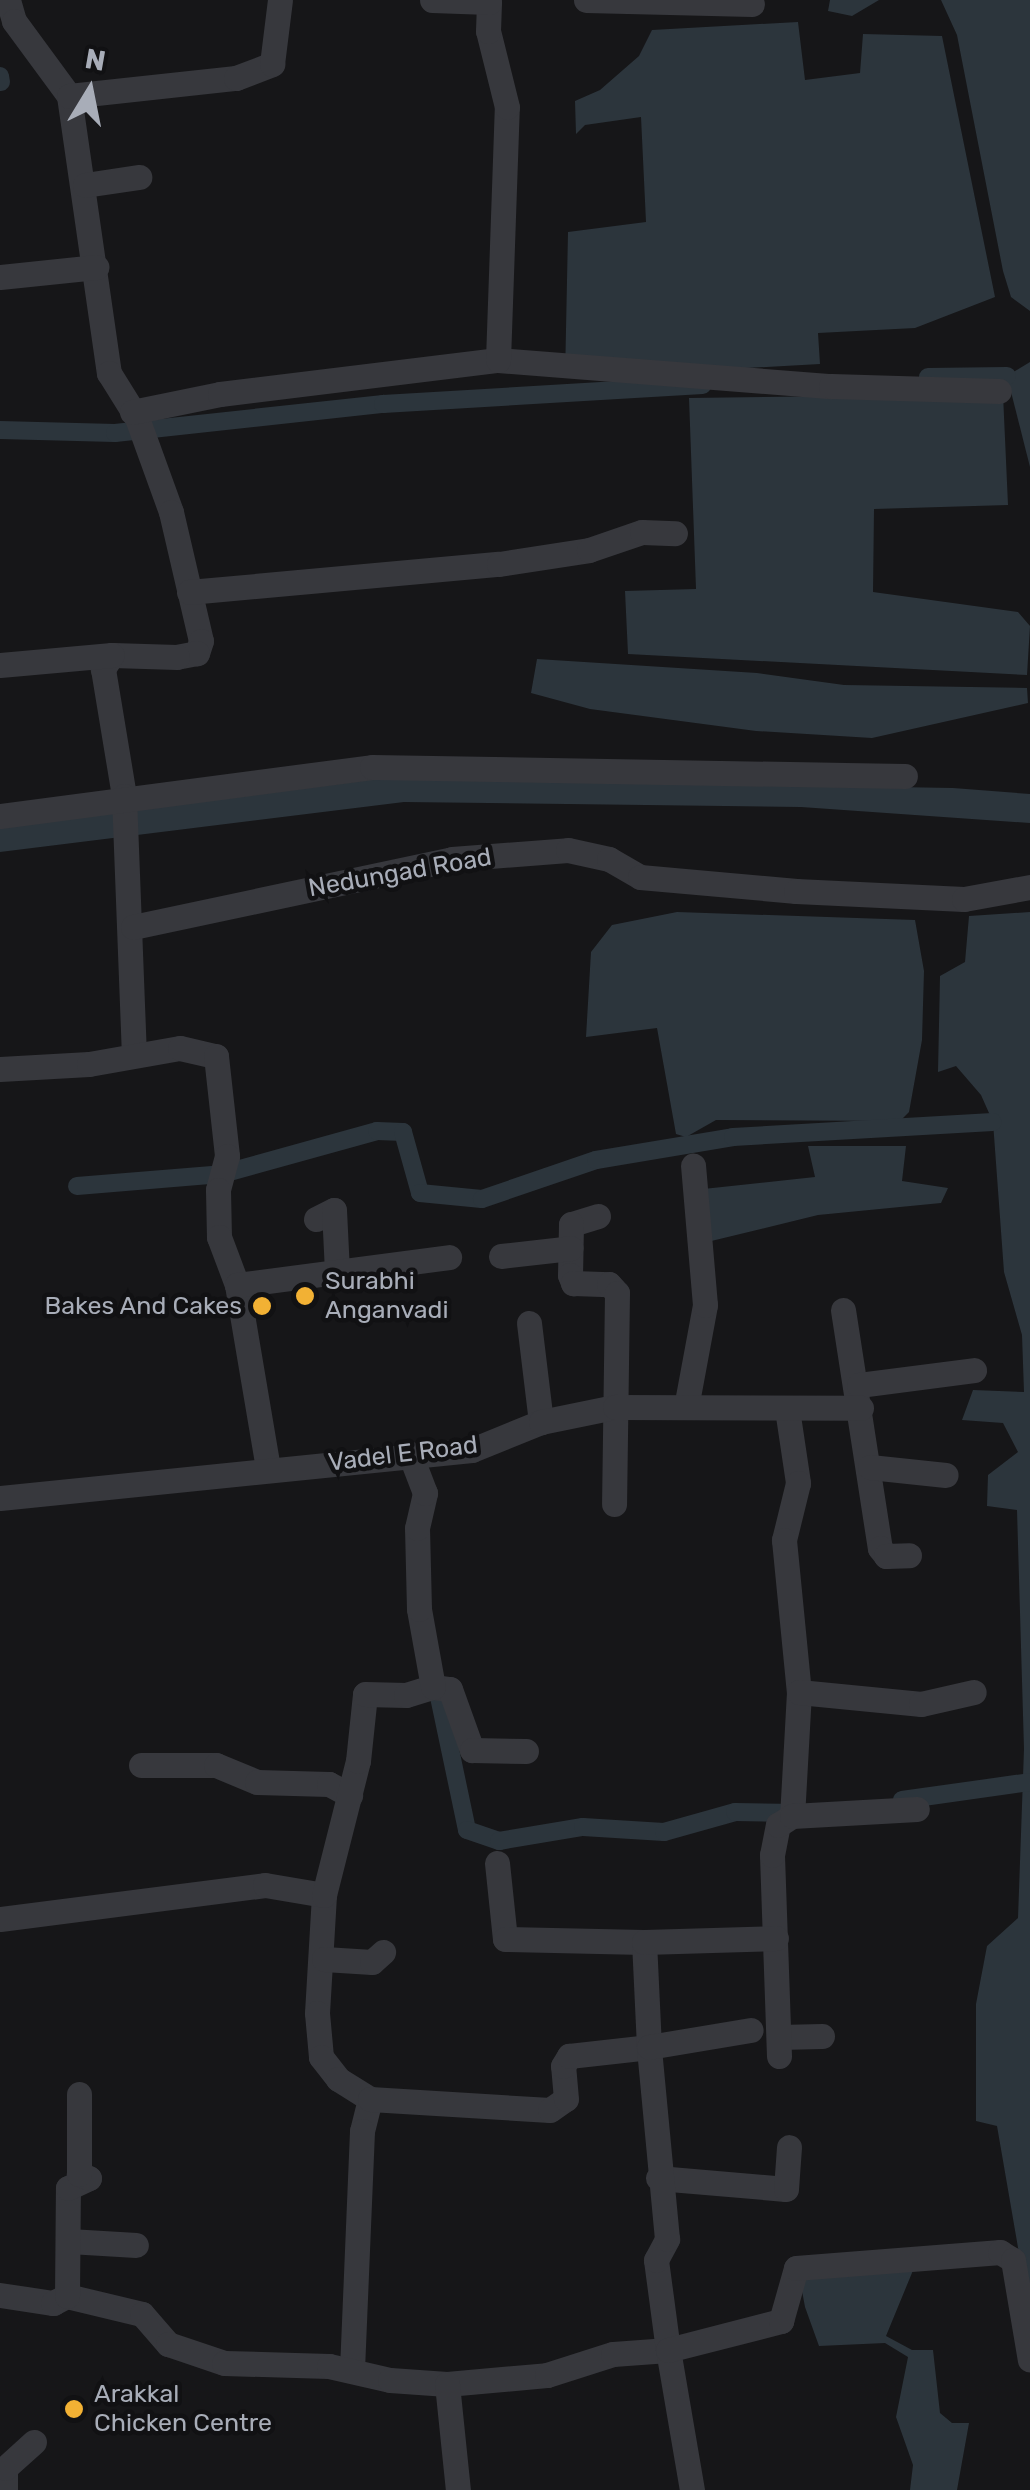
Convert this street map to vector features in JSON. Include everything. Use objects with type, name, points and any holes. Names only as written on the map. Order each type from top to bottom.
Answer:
[{"type":"street","points":[[69,96],[236,78],[272,64],[280,0]]},
{"type":"street","points":[[586,0],[752,4]]},
{"type":"street","points":[[447,1],[492,1],[488,31],[507,107],[498,360]]},
{"type":"street","points":[[0,664],[197,653],[202,640],[137,423],[109,374],[85,186],[69,96],[7,17]]},
{"type":"street","points":[[85,186],[138,177]]},
{"type":"street","points":[[0,277],[96,267]]},
{"type":"street","points":[[137,423],[220,394],[498,360],[831,386],[999,392]]},
{"type":"street","points":[[189,592],[499,564],[589,550],[642,532],[675,533]]},
{"type":"street","points":[[112,655],[102,669],[124,796],[124,843],[133,928],[134,1055]]},
{"type":"street","points":[[0,816],[124,796],[372,767],[905,776]]},
{"type":"street","name":"Nedungad Road","points":[[133,928],[452,859],[568,850],[609,859],[640,877],[796,891],[964,899],[1030,886]]},
{"type":"street","points":[[0,1069],[180,1048],[206,1049],[216,1056],[227,1156],[218,1190],[219,1236],[236,1285],[268,1469]]},
{"type":"street","points":[[687,1402],[705,1304],[692,1166]]},
{"type":"street","points":[[316,1218],[334,1210],[337,1272]]},
{"type":"street","points":[[598,1216],[571,1224],[571,1248],[574,1284],[609,1284],[617,1293],[614,1504]]},
{"type":"street","points":[[501,1256],[571,1248]]},
{"type":"street","points":[[236,1285],[449,1257]]},
{"type":"street","points":[[843,1310],[860,1396],[880,1548],[886,1556],[910,1555]]},
{"type":"street","points":[[529,1324],[542,1422]]},
{"type":"street","name":"Vadel E Road","points":[[0,1498],[472,1450],[542,1422],[615,1406],[687,1402],[787,1409],[974,1370]]},
{"type":"street","points":[[787,1409],[798,1483],[784,1540],[786,1596],[799,1692],[792,1812],[774,1832],[779,2046],[822,2036]]},
{"type":"street","points":[[410,1454],[424,1493],[417,1528],[419,1609],[433,1687]]},
{"type":"street","points":[[870,1467],[946,1475]]},
{"type":"street","points":[[526,1751],[472,1750],[450,1690],[433,1687],[406,1695],[365,1694],[350,1795],[324,1895],[324,1959],[317,2014],[321,2057],[338,2080],[370,2099],[550,2110],[566,2099],[563,2066],[569,2056],[750,2030]]},
{"type":"street","points":[[799,1692],[921,1704],[974,1692]]},
{"type":"street","points":[[141,1765],[216,1766],[257,1782],[329,1784],[350,1795]]},
{"type":"street","points":[[792,1812],[918,1809]]},
{"type":"street","points":[[497,1862],[506,1939],[644,1942],[776,1938]]},
{"type":"street","points":[[0,1918],[265,1884],[324,1895]]},
{"type":"street","points":[[644,1942],[658,2178],[667,2238],[656,2260],[692,2490]]},
{"type":"street","points":[[324,1959],[372,1962],[383,1952]]},
{"type":"street","points":[[67,2296],[68,2188],[89,2178],[79,2174],[79,2094]]},
{"type":"street","points":[[352,2369],[366,2154],[362,2132],[370,2099]]},
{"type":"street","points":[[658,2178],[786,2190],[789,2147]]},
{"type":"street","points":[[70,2241],[136,2245]]},
{"type":"street","points":[[0,2296],[54,2303],[67,2296],[142,2314],[168,2344],[224,2363],[352,2369],[371,2378],[447,2384],[547,2374],[613,2354],[668,2350],[781,2321],[796,2268],[1000,2252],[1013,2260],[1030,2360]]},
{"type":"street","points":[[447,2384],[458,2490]]},
{"type":"street","points":[[4,2490],[5,2468],[34,2442]]},
{"type":"shaded area","points":[[830,0],[879,0],[852,16],[828,11]]},
{"type":"shaded area","points":[[941,0],[1030,0],[1030,311],[1011,297],[1003,271],[957,35]]},
{"type":"shaded area","points":[[798,22],[805,80],[860,73],[863,34],[942,36],[995,297],[915,328],[818,333],[820,364],[565,378],[568,232],[646,222],[641,117],[585,125],[576,134],[575,101],[600,90],[639,56],[652,30]]},
{"type":"shaded area","points":[[1030,362],[1030,467],[1007,376]]},
{"type":"shaded area","points":[[1003,394],[1008,505],[874,509],[873,592],[1018,612],[1030,626],[1027,675],[628,654],[625,591],[696,589],[689,398]]},
{"type":"shaded area","points":[[537,659],[757,673],[844,685],[1027,688],[1028,703],[872,738],[756,731],[590,709],[531,693]]},
{"type":"shaded area","points":[[384,778],[953,788],[1030,794],[1030,823],[801,807],[404,802],[0,852],[0,828]]},
{"type":"shaded area","points":[[677,912],[915,920],[924,971],[922,1040],[909,1112],[900,1121],[716,1120],[686,1137],[676,1134],[657,1028],[586,1037],[591,952],[612,925]]},
{"type":"shaded area","points":[[1030,912],[1030,2317],[997,2126],[976,2121],[976,2004],[987,1946],[1018,1918],[1024,1749],[1017,1510],[987,1506],[988,1475],[1018,1452],[1003,1423],[962,1420],[973,1390],[1024,1392],[1022,1335],[1004,1272],[993,1122],[981,1095],[956,1066],[938,1072],[940,976],[965,962],[969,916]]},
{"type":"shaded area","points":[[808,1146],[906,1146],[902,1181],[948,1188],[941,1203],[818,1215],[703,1243],[694,1190],[815,1177]]},
{"type":"shaded area","points":[[914,2268],[886,2336],[912,2350],[933,2350],[940,2413],[952,2423],[969,2423],[957,2490],[910,2490],[913,2465],[896,2417],[908,2357],[885,2343],[819,2346],[800,2280]]},
{"type":"waterway","points":[[0,76],[1,82]]},
{"type":"waterway","points":[[928,377],[1007,376]]},
{"type":"waterway","points":[[0,430],[115,433],[383,404],[702,385]]},
{"type":"waterway","points":[[77,1186],[222,1174],[377,1131],[403,1132],[420,1193],[482,1199],[596,1160],[733,1137],[993,1122]]},
{"type":"waterway","points":[[439,1697],[467,1830],[499,1841],[583,1827],[664,1832],[735,1812],[797,1813]]},
{"type":"waterway","points":[[902,1800],[1030,1782]]},
{"type":"place","name":"Surabhi Anganvadi","points":[[305,1296]]},
{"type":"place","name":"Bakes And Cakes","points":[[262,1306]]},
{"type":"place","name":"Arakkal Chicken Centre","points":[[74,2409]]}]
